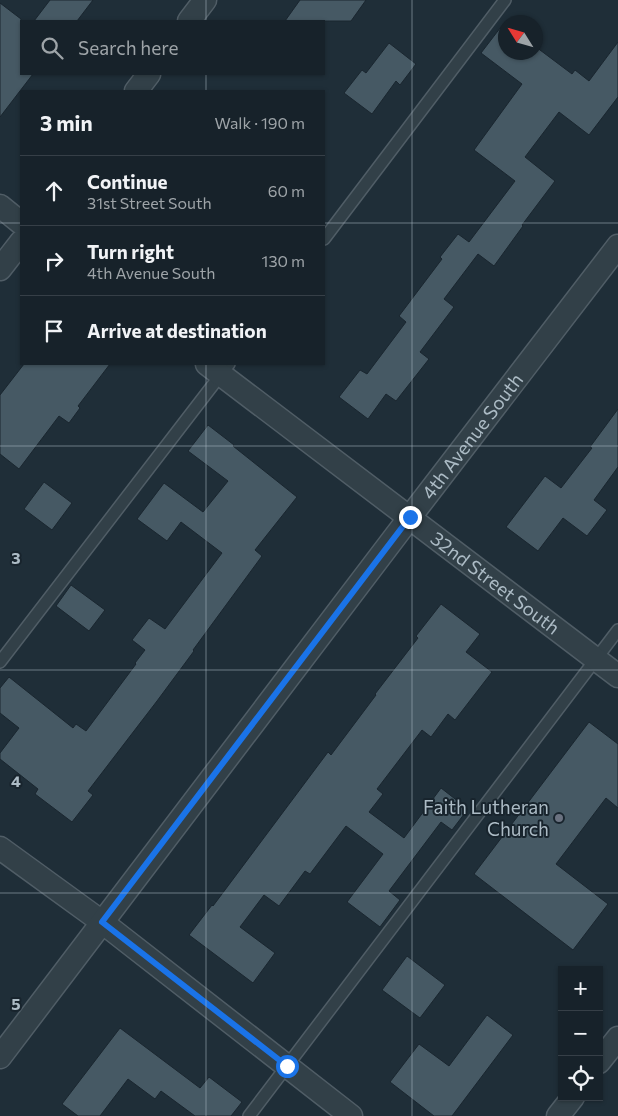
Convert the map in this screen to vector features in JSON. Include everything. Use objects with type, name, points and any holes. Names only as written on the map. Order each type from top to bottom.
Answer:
[{"type":"street","points":[[190,20],[205,0]]},
{"type":"street","points":[[137,90],[148,75]]},
{"type":"street","points":[[0,206],[20,222]]},
{"type":"street","points":[[0,269],[20,243]]},
{"type":"street","name":"4th Avenue South","points":[[0,1057],[618,246]]},
{"type":"street","name":"32nd Street South","points":[[219,367],[410,517],[618,676]]},
{"type":"street","points":[[0,848],[102,922],[351,1116]]},
{"type":"street","points":[[603,1057],[618,1038]]},
{"type":"street","points":[[558,1116],[570,1101]]},
{"type":"lane","points":[[325,237],[505,0]]},
{"type":"lane","points":[[0,662],[219,367]]},
{"type":"lane","points":[[249,1116],[618,630]]},
{"type":"building","points":[[50,0],[93,0],[78,20],[35,20]]},
{"type":"building","points":[[300,0],[366,0],[351,21],[286,20]]},
{"type":"building","points":[[0,3],[21,19],[20,75],[32,75],[0,117]]},
{"type":"building","points":[[498,31],[498,60],[543,60],[543,52],[572,74],[575,70],[589,81],[618,42],[618,97],[589,135],[559,112],[525,157],[555,181],[494,266],[478,254],[444,299],[454,307],[420,352],[429,359],[396,401],[386,394],[368,419],[339,397],[360,370],[367,374],[406,322],[399,316],[442,259],[440,257],[458,234],[469,242],[515,181],[474,150],[522,84],[481,53]]},
{"type":"building","points":[[389,43],[416,64],[400,85],[396,81],[372,114],[344,93],[362,70],[366,73]]},
{"type":"building","points":[[23,365],[109,365],[78,406],[80,408],[69,423],[59,416],[19,469],[0,454],[0,395]]},
{"type":"building","points":[[618,409],[618,467],[594,500],[607,510],[587,536],[563,518],[538,551],[506,527],[545,476],[561,488],[592,448],[590,447]]},
{"type":"building","points":[[208,425],[297,497],[255,550],[262,556],[157,701],[88,791],[93,795],[72,822],[35,794],[38,789],[0,759],[0,753],[19,728],[0,713],[0,688],[9,677],[73,728],[76,724],[86,731],[145,650],[132,640],[149,618],[165,629],[222,553],[181,522],[167,541],[137,519],[164,483],[203,512],[228,481],[188,451]]},
{"type":"building","points":[[44,482],[72,503],[52,530],[24,509]]},
{"type":"building","points":[[71,585],[105,610],[89,631],[56,606]]},
{"type":"building","points":[[441,604],[480,634],[466,652],[492,672],[455,720],[448,714],[431,737],[422,730],[377,789],[383,794],[369,812],[404,838],[441,788],[468,809],[452,830],[441,822],[389,891],[400,900],[380,927],[347,902],[383,854],[346,826],[310,874],[305,871],[279,906],[264,895],[240,927],[275,953],[253,983],[189,935],[213,906],[328,752],[331,755]]},
{"type":"building","points":[[589,722],[618,744],[618,808],[606,798],[556,864],[608,904],[573,950],[474,874]]},
{"type":"building","points":[[407,956],[445,985],[420,1018],[382,990]]},
{"type":"building","points":[[487,1015],[513,1035],[452,1116],[434,1116],[390,1082],[419,1044],[449,1066]]},
{"type":"building","points":[[120,1028],[200,1088],[209,1077],[242,1102],[231,1116],[195,1116],[161,1091],[155,1099],[128,1079],[100,1116],[78,1116],[62,1104]]},
{"type":"place","name":"Faith Lutheran Church","points":[[559,818]]},
{"type":"route","points":[[287,1066],[102,922],[410,517]]}]
